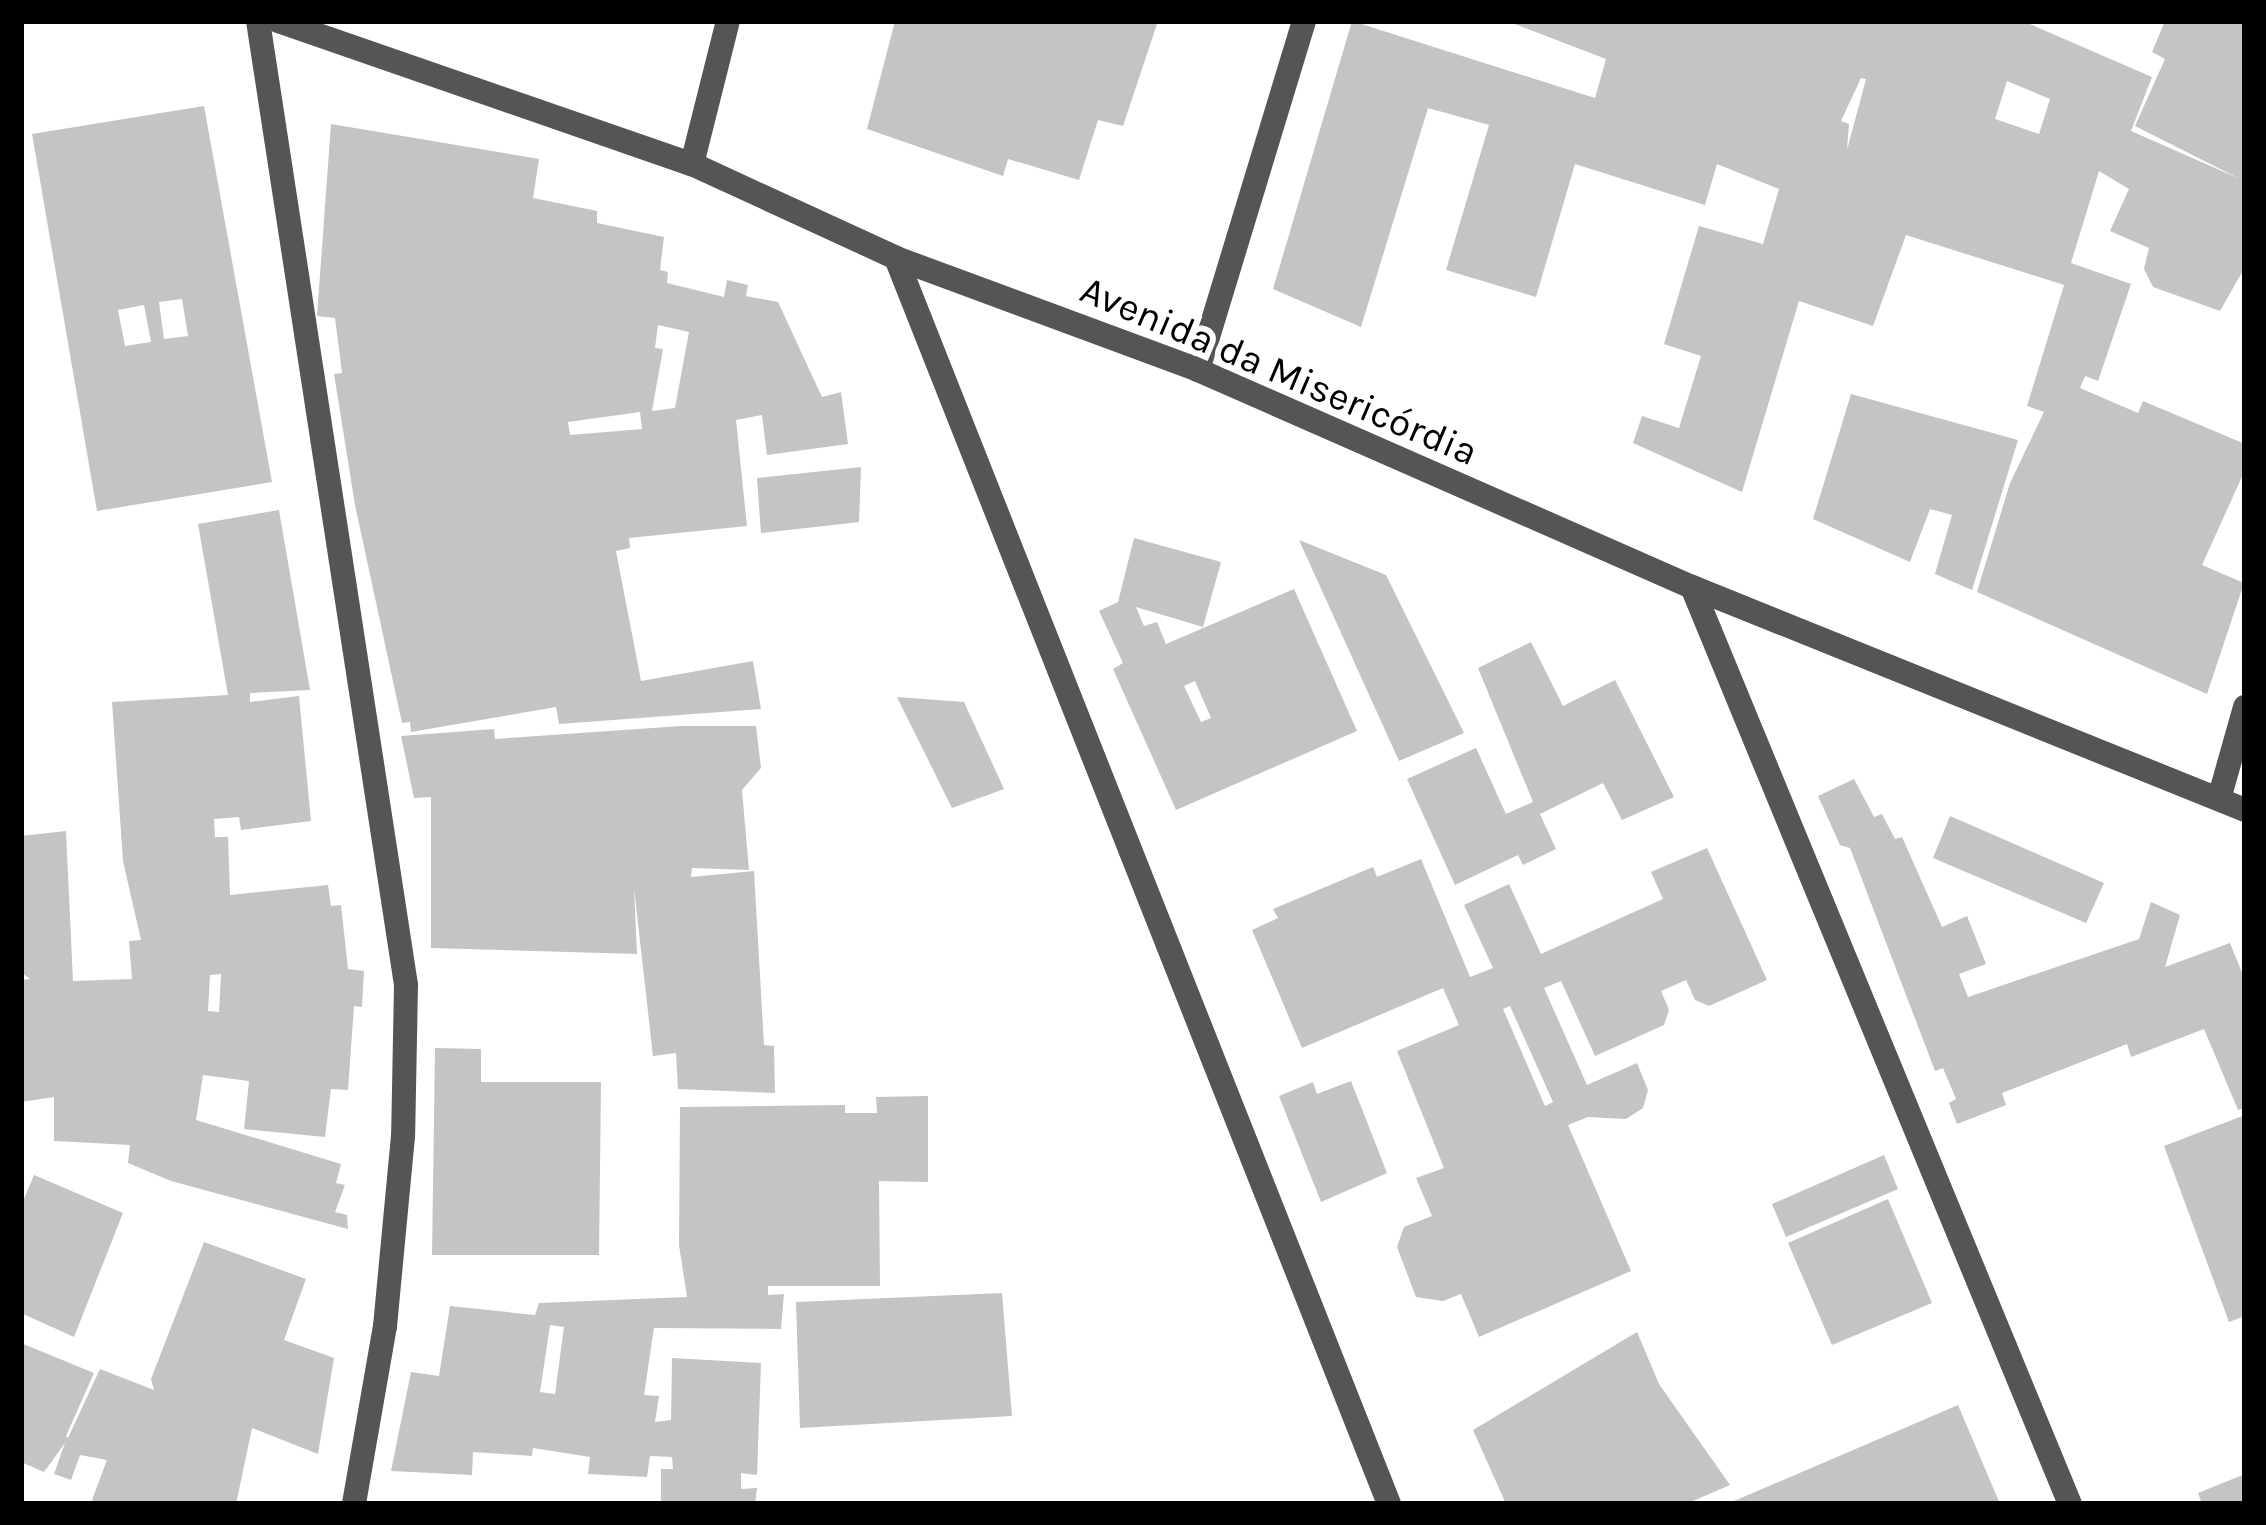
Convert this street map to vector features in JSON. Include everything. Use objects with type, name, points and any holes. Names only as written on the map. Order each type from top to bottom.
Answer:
[{"type":"street","points":[[258,21],[406,986],[388,1303],[354,1504]]},
{"type":"street","name":"Avenida da Misericórdia","points":[[278,21],[692,164],[896,258],[1198,370],[1692,586],[2245,810]]},
{"type":"street","points":[[692,164],[728,21]]},
{"type":"street","points":[[1198,370],[1304,21]]},
{"type":"street","points":[[896,258],[1389,1504]]},
{"type":"street","points":[[1692,586],[2071,1504]]},
{"type":"street","points":[[2219,800],[2245,707]]},
{"type":"building","points":[[895,21],[1158,21],[1123,126],[1098,120],[1079,180],[1008,159],[1003,176],[867,129]]},
{"type":"building","points":[[1352,21],[1595,98],[1606,59],[1507,21],[2023,21],[2152,77],[2131,131],[2240,179],[2135,126],[2165,59],[2152,52],[2165,21],[2245,21],[2245,267],[2220,311],[2153,287],[2144,269],[2149,248],[2110,231],[2129,189],[2099,171],[2071,263],[2131,284],[2098,381],[2085,376],[2080,388],[2138,413],[2143,401],[2245,444],[2245,470],[2202,565],[2244,583],[2207,694],[1977,592],[2010,483],[2044,412],[2027,406],[2064,285],[1906,235],[1873,326],[1799,301],[1742,492],[1633,443],[1642,416],[1679,428],[1701,356],[1664,344],[1699,226],[1763,244],[1779,189],[1717,164],[1705,205],[1575,164],[1536,297],[1446,270],[1489,125],[1428,108],[1361,327],[1273,289]],"holes":[[[1861,78],[1866,79],[1847,150],[1849,124],[1841,121]],[[2007,81],[2050,99],[2039,134],[1995,119]]]},
{"type":"building","points":[[204,106],[272,482],[97,511],[32,134]],"holes":[[[182,299],[188,336],[164,339],[159,302]],[[144,305],[151,342],[125,346],[118,310]]]},
{"type":"building","points":[[331,124],[539,159],[533,198],[597,211],[597,223],[664,237],[660,270],[668,272],[667,283],[724,297],[727,280],[748,285],[746,296],[778,302],[822,397],[841,392],[848,444],[767,455],[762,415],[736,420],[747,526],[629,538],[630,548],[616,551],[641,681],[753,661],[761,709],[559,724],[556,707],[411,732],[410,722],[402,723],[355,505],[334,374],[342,373],[335,318],[317,316]],"holes":[[[658,325],[689,332],[675,408],[652,411],[663,349],[655,348]],[[640,412],[642,429],[570,435],[568,422]]]},
{"type":"building","points":[[1851,394],[2018,440],[1972,590],[1935,574],[1952,515],[1930,509],[1910,562],[1813,519]]},
{"type":"building","points":[[861,467],[859,522],[761,533],[757,478]]},
{"type":"building","points":[[279,510],[310,690],[250,693],[250,702],[299,696],[311,821],[241,830],[239,817],[214,819],[215,837],[228,837],[230,895],[328,885],[331,906],[341,905],[348,969],[364,971],[362,1007],[354,1006],[348,1090],[331,1089],[325,1137],[244,1129],[249,1081],[203,1075],[196,1120],[341,1164],[336,1183],[345,1185],[335,1212],[347,1215],[348,1229],[171,1181],[128,1163],[130,1145],[54,1141],[54,1097],[21,1102],[21,980],[30,979],[21,972],[21,836],[66,831],[73,981],[132,979],[129,941],[141,940],[123,861],[112,702],[228,695],[198,524]],"holes":[[[221,974],[219,1012],[208,1011],[210,975]]]},
{"type":"building","points":[[1134,538],[1221,562],[1203,627],[1136,607],[1144,626],[1157,622],[1166,644],[1294,589],[1357,731],[1176,810],[1113,669],[1123,663],[1099,611],[1118,602]],"holes":[[[1195,681],[1211,718],[1201,722],[1184,686]]]},
{"type":"building","points":[[1299,540],[1386,575],[1464,733],[1399,761]]},
{"type":"building","points":[[1531,642],[1563,706],[1615,680],[1674,797],[1622,820],[1603,783],[1540,814],[1556,849],[1523,865],[1518,855],[1455,885],[1407,779],[1476,748],[1506,814],[1533,802],[1478,668]]},
{"type":"building","points":[[897,697],[964,702],[1004,789],[952,808]]},
{"type":"building","points":[[681,726],[756,726],[761,768],[742,790],[749,870],[692,868],[691,877],[754,871],[764,1045],[774,1046],[775,1093],[678,1089],[676,1053],[653,1056],[634,888],[637,954],[431,948],[431,797],[414,798],[401,736],[494,729],[495,739]]},
{"type":"building","points":[[1854,779],[1874,817],[1882,814],[1895,839],[1902,837],[1942,927],[1967,916],[1986,964],[1959,974],[1968,997],[2139,939],[2151,902],[2180,915],[2165,967],[2230,943],[2245,980],[2245,1108],[2238,1110],[2204,1029],[2131,1057],[2127,1044],[2002,1093],[2006,1105],[1957,1124],[1949,1103],[1956,1099],[1943,1068],[1935,1071],[1850,848],[1840,845],[1818,796]]},
{"type":"building","points":[[1950,816],[2104,883],[2086,923],[1933,858]]},
{"type":"building","points":[[1707,848],[1767,980],[1709,1006],[1695,1000],[1686,980],[1661,991],[1669,1010],[1664,1025],[1595,1056],[1561,981],[1544,988],[1587,1085],[1637,1063],[1648,1090],[1643,1108],[1626,1119],[1588,1117],[1568,1125],[1631,1271],[1479,1337],[1461,1294],[1443,1301],[1416,1297],[1397,1247],[1404,1227],[1432,1216],[1416,1178],[1444,1168],[1397,1051],[1459,1025],[1443,988],[1302,1048],[1252,930],[1278,918],[1273,909],[1373,867],[1377,877],[1421,859],[1470,977],[1493,968],[1464,905],[1509,884],[1541,954],[1663,899],[1651,872]],"holes":[[[1510,1006],[1553,1102],[1545,1106],[1503,1009]]]},
{"type":"building","points":[[435,1048],[481,1049],[481,1082],[601,1082],[599,1255],[432,1255]]},
{"type":"building","points":[[1351,1081],[1387,1173],[1321,1202],[1279,1096],[1313,1082],[1317,1094]]},
{"type":"building","points":[[928,1096],[928,1182],[879,1181],[880,1286],[768,1286],[768,1295],[784,1294],[781,1329],[654,1328],[644,1395],[659,1396],[655,1422],[671,1420],[672,1358],[761,1363],[757,1475],[741,1473],[741,1489],[757,1488],[755,1504],[661,1504],[661,1469],[673,1469],[672,1457],[650,1456],[647,1477],[588,1474],[590,1457],[533,1448],[532,1456],[473,1452],[472,1475],[391,1471],[411,1372],[439,1376],[450,1306],[535,1315],[539,1303],[687,1297],[679,1245],[680,1107],[845,1105],[845,1113],[877,1113],[876,1097]],"holes":[[[550,1325],[564,1327],[555,1394],[540,1392]]]},
{"type":"building","points":[[2245,1115],[2245,1316],[2229,1322],[2164,1146]]},
{"type":"building","points":[[1884,1155],[1898,1189],[1786,1237],[1772,1204]]},
{"type":"building","points":[[34,1175],[123,1213],[74,1337],[21,1313],[21,1206]]},
{"type":"building","points":[[1888,1199],[1932,1303],[1832,1345],[1788,1243]]},
{"type":"building","points":[[204,1242],[306,1279],[284,1340],[334,1358],[318,1454],[252,1428],[236,1504],[102,1504],[92,1500],[107,1460],[80,1455],[71,1480],[54,1474],[65,1443],[44,1472],[21,1462],[21,1343],[94,1373],[68,1438],[100,1369],[154,1390],[151,1379]]},
{"type":"building","points":[[1002,1293],[1012,1416],[800,1428],[796,1302]]},
{"type":"building","points":[[1637,1332],[1659,1384],[1730,1485],[1686,1504],[1506,1504],[1473,1430]]},
{"type":"building","points":[[1958,1405],[2000,1504],[1727,1504]]},
{"type":"building","points":[[2245,1474],[2245,1504],[2202,1504],[2198,1493]]}]
